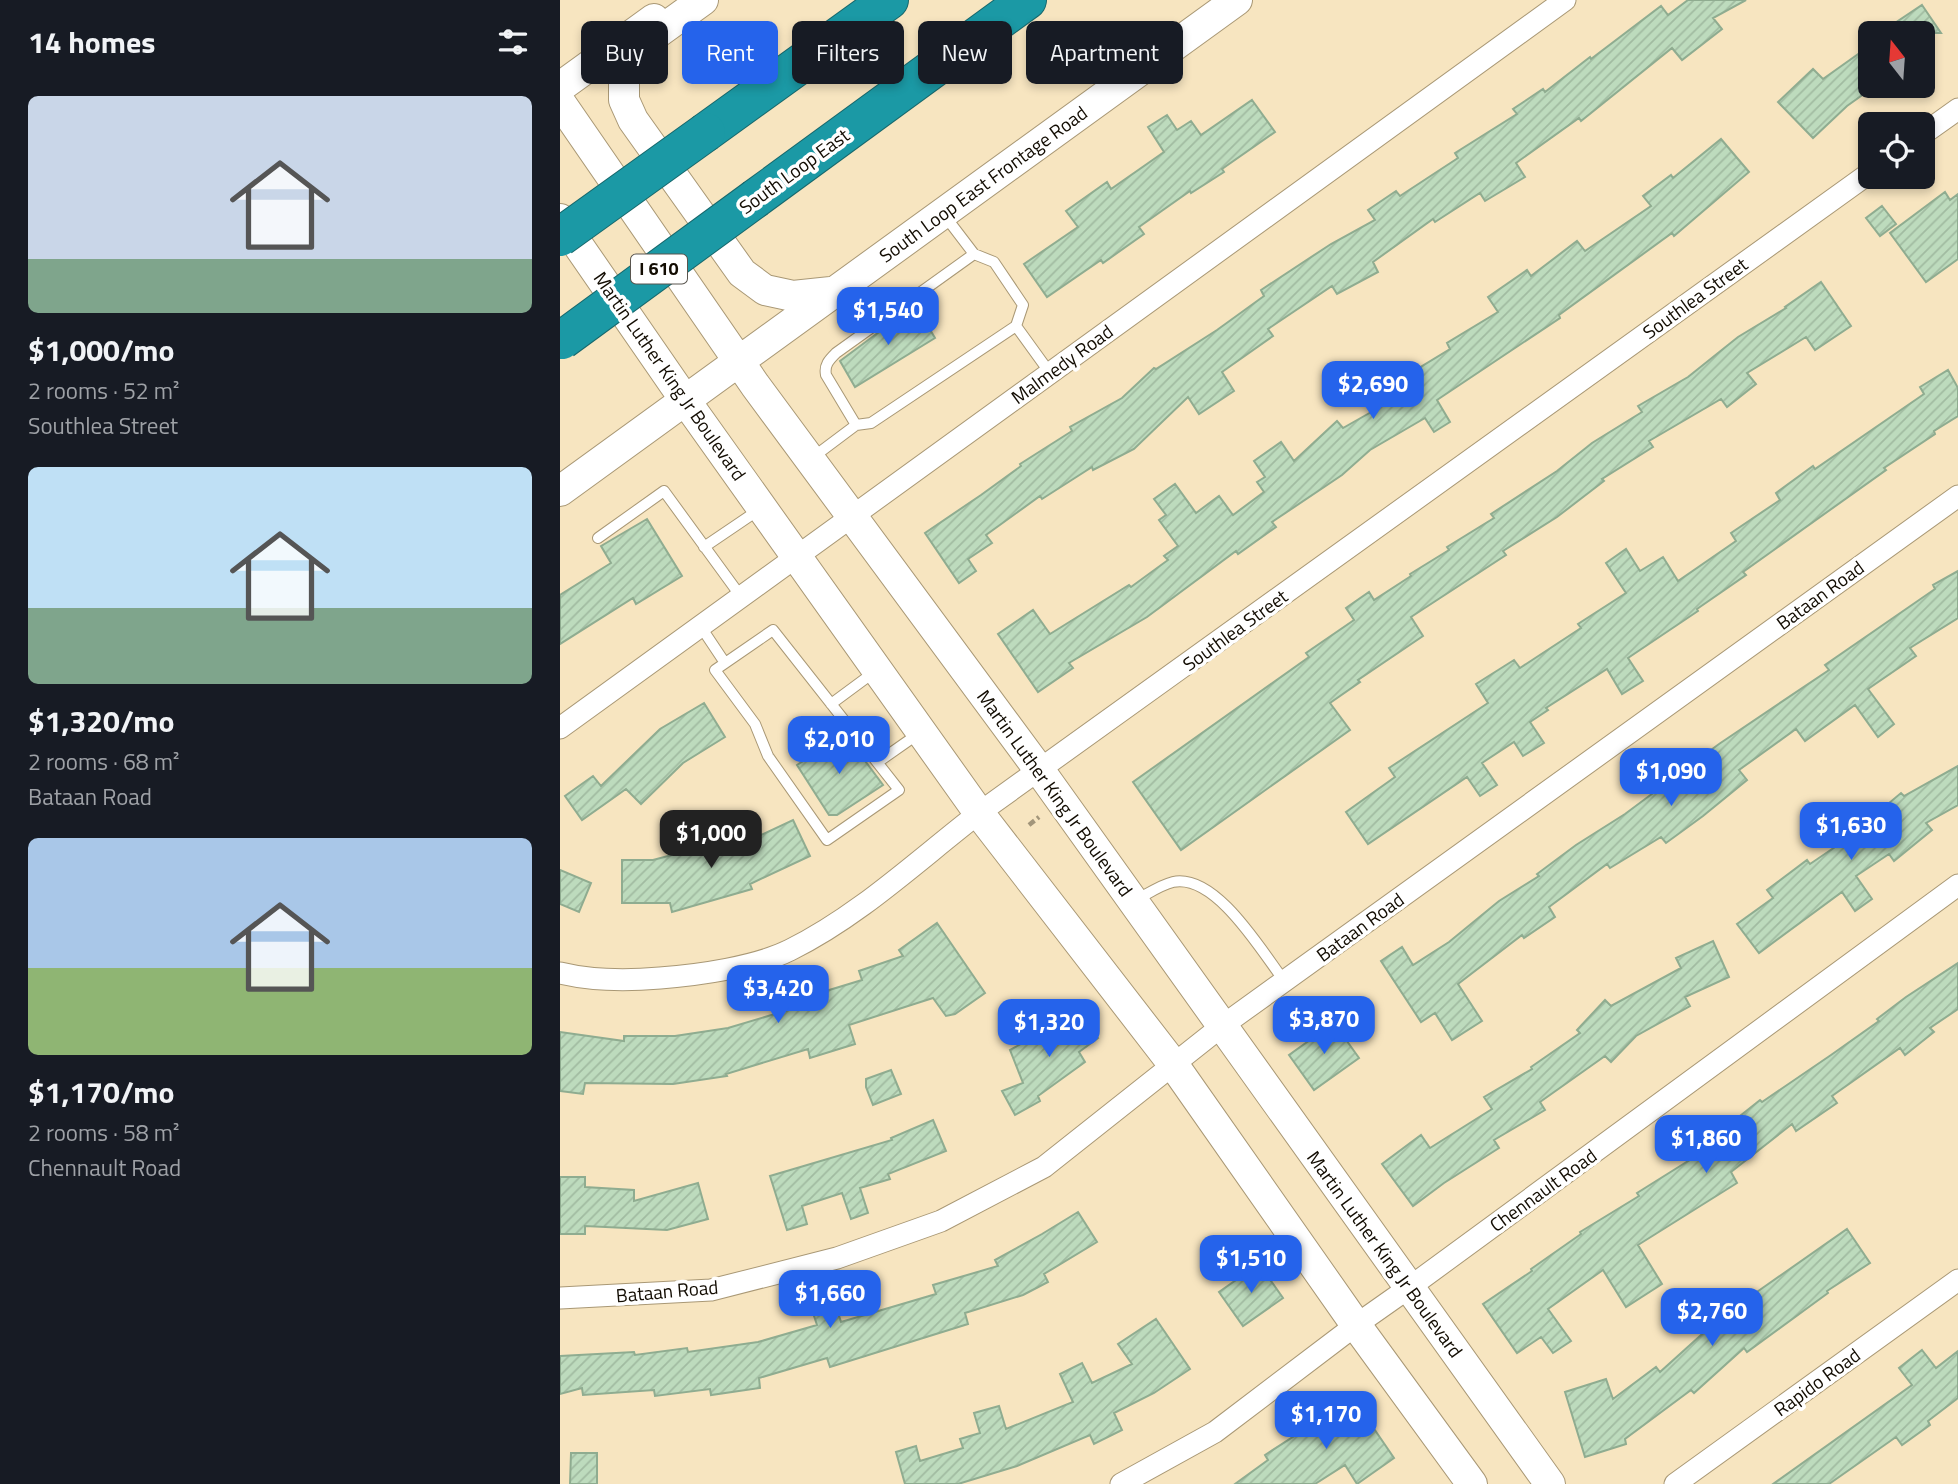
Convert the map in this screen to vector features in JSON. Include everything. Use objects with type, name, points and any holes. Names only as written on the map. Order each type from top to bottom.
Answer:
[{"type":"highway","points":[[560,237],[889,0]]},
{"type":"highway","name":"South Loop East","points":[[561,340],[1027,0]]},
{"type":"main road","points":[[560,87],[680,0]]},
{"type":"main road","points":[[704,0],[649,39],[624,76],[624,100],[633,120],[742,273],[765,290],[793,296],[835,291]]},
{"type":"main road","name":"South Loop East Frontage Road","points":[[560,491],[1237,0]]},
{"type":"main road","name":"Martin Luther King Jr Boulevard","points":[[560,102],[738,362],[1040,771],[1550,1484]]},
{"type":"main road","name":"Martin Luther King Jr Boulevard","points":[[560,219],[685,400],[979,813],[1173,1064],[1356,1325],[1472,1484]]},
{"type":"street","name":"Malmedy Road","points":[[560,728],[1565,0]]},
{"type":"street","points":[[1935,125],[1958,109]]},
{"type":"street","name":"Southlea Street","points":[[560,973],[624,981],[676,977],[735,967],[788,951],[838,923],[979,813],[1858,181]]},
{"type":"street","name":"Bataan Road","points":[[560,1298],[711,1290],[837,1258],[941,1221],[1044,1167],[1222,1026],[1958,496]]},
{"type":"street","name":"Chennault Road","points":[[1121,1484],[1216,1432],[1356,1325],[1958,885]]},
{"type":"street","name":"Rapido Road","points":[[1675,1484],[1958,1280]]},
{"type":"lane","points":[[810,460],[856,425],[871,423],[1016,326],[1023,305],[994,262],[974,254],[943,213]]},
{"type":"lane","points":[[856,425],[826,376],[824,368],[828,361],[974,254]]},
{"type":"lane","points":[[1016,326],[1050,373]]},
{"type":"lane","points":[[598,538],[664,491],[742,598]]},
{"type":"lane","points":[[704,547],[762,508]]},
{"type":"lane","points":[[701,627],[725,663]]},
{"type":"lane","points":[[773,630],[899,790],[827,840],[768,756],[755,724],[715,670],[725,663],[773,630]]},
{"type":"lane","points":[[831,704],[878,669]]},
{"type":"lane","points":[[878,762],[922,731]]},
{"type":"lane","points":[[1133,902],[1172,882],[1194,883],[1226,905],[1285,982]]},
{"type":"path","points":[[1029,825],[1039,817]]},
{"type":"building","points":[[1688,0],[1746,0],[1713,18],[1722,29],[1682,60],[1672,48],[1581,121],[1579,118],[1516,163],[1525,177],[1485,201],[1480,193],[1435,222],[1433,219],[1373,262],[1378,272],[1337,294],[1332,286],[1268,329],[1273,336],[1222,372],[1234,391],[1199,414],[1188,397],[1134,449],[1093,470],[1092,467],[1042,499],[1040,496],[986,535],[992,543],[968,559],[976,571],[959,583],[925,533],[1021,466],[1020,464],[1072,431],[1070,427],[1122,398],[1154,368],[1217,330],[1264,296],[1261,290],[1331,244],[1375,220],[1368,210],[1396,191],[1400,196],[1458,158],[1455,153],[1517,114],[1513,109],[1543,89],[1545,92],[1661,6],[1668,15]]},
{"type":"building","points":[[1922,5],[1933,21],[1898,21]]},
{"type":"building","points":[[1858,54],[1858,98],[1813,138],[1778,102],[1813,69],[1823,79]]},
{"type":"building","points":[[1252,100],[1275,132],[1222,169],[1224,172],[1191,193],[1190,191],[1139,227],[1144,234],[1047,297],[1024,264],[1078,227],[1066,211],[1107,182],[1111,189],[1164,152],[1148,127],[1167,115],[1177,130],[1191,121],[1201,135]]},
{"type":"building","points":[[1721,139],[1749,172],[1674,236],[1672,233],[1559,315],[1560,318],[1437,400],[1450,422],[1434,432],[1425,418],[1370,450],[1342,475],[1272,522],[1276,527],[1238,554],[1236,551],[1147,617],[1069,663],[1073,668],[1038,692],[998,634],[1033,610],[1050,634],[1129,585],[1131,587],[1168,560],[1164,556],[1178,546],[1159,520],[1166,515],[1154,499],[1175,484],[1196,513],[1219,496],[1233,515],[1264,492],[1257,482],[1265,477],[1254,461],[1281,442],[1294,461],[1337,421],[1343,428],[1373,411],[1366,400],[1450,349],[1447,343],[1498,312],[1488,297],[1527,270],[1531,276],[1577,241],[1585,251],[1651,206],[1643,196],[1671,175],[1673,178]]},
{"type":"building","points":[[1945,192],[1950,200],[1958,194],[1958,259],[1926,282],[1890,233]]},
{"type":"building","points":[[1882,206],[1896,224],[1880,236],[1866,218]]},
{"type":"building","points":[[1821,282],[1851,326],[1815,350],[1806,337],[1747,373],[1756,384],[1727,407],[1721,399],[1649,441],[1653,447],[1602,479],[1604,481],[1557,517],[1503,551],[1506,555],[1411,617],[1423,636],[1358,680],[1360,682],[1330,703],[1350,730],[1181,850],[1133,782],[1309,657],[1306,653],[1354,620],[1346,608],[1369,592],[1374,600],[1449,550],[1447,547],[1494,518],[1491,514],[1557,471],[1592,443],[1642,412],[1638,406],[1688,377],[1738,337],[1786,308]]},
{"type":"building","points":[[917,308],[935,338],[855,387],[840,361]]},
{"type":"building","points":[[1948,370],[1958,388],[1958,416],[1743,572],[1746,575],[1697,609],[1698,611],[1628,658],[1643,681],[1622,694],[1607,669],[1546,708],[1548,710],[1530,722],[1544,743],[1523,756],[1514,742],[1482,763],[1497,785],[1480,796],[1467,777],[1368,844],[1346,812],[1395,777],[1389,768],[1488,703],[1476,684],[1514,660],[1520,668],[1581,628],[1578,624],[1626,593],[1606,563],[1626,549],[1640,571],[1663,557],[1678,581],[1736,541],[1731,533],[1780,500],[1776,493],[1924,394],[1920,387]]},
{"type":"building","points":[[647,519],[682,576],[636,604],[633,598],[560,644],[560,595],[611,563],[601,546]]},
{"type":"building","points":[[1958,571],[1958,618],[1910,648],[1916,656],[1868,689],[1894,724],[1878,737],[1855,705],[1805,741],[1796,729],[1739,770],[1747,780],[1703,816],[1666,843],[1661,837],[1610,868],[1607,864],[1549,907],[1555,917],[1524,938],[1522,935],[1458,984],[1482,1021],[1452,1040],[1435,1013],[1421,1022],[1381,961],[1402,947],[1413,965],[1449,942],[1499,901],[1539,876],[1537,874],[1576,845],[1625,814],[1719,744],[1829,670],[1825,665],[1935,589],[1933,585]]},
{"type":"building","points":[[704,703],[725,737],[683,763],[641,804],[626,789],[582,820],[565,796],[593,776],[601,786],[660,729]]},
{"type":"building","points":[[845,734],[883,785],[837,815],[829,815],[797,765]]},
{"type":"building","points":[[1958,766],[1958,805],[1926,823],[1932,830],[1894,861],[1889,854],[1856,876],[1872,899],[1855,911],[1842,892],[1759,953],[1737,924],[1773,898],[1767,890],[1807,860],[1810,864],[1866,826],[1864,824],[1901,793],[1904,796]]},
{"type":"building","points":[[793,820],[810,856],[750,884],[752,889],[672,912],[670,903],[622,903],[622,860],[653,860],[736,838],[738,846]]},
{"type":"building","points":[[560,870],[591,883],[579,912],[560,904]]},
{"type":"building","points":[[937,923],[985,993],[955,1014],[946,1016],[933,998],[849,1025],[855,1044],[810,1058],[808,1049],[726,1074],[727,1076],[673,1084],[585,1083],[583,1094],[560,1091],[560,1032],[624,1041],[624,1036],[675,1036],[728,1028],[805,1005],[803,998],[862,980],[859,971],[903,956],[899,950]]},
{"type":"building","points":[[1713,941],[1729,977],[1685,997],[1690,1006],[1636,1036],[1611,1062],[1605,1056],[1540,1102],[1545,1110],[1494,1140],[1499,1148],[1413,1206],[1382,1164],[1421,1135],[1430,1148],[1492,1109],[1484,1097],[1532,1069],[1531,1067],[1580,1033],[1577,1030],[1605,1000],[1611,1006],[1681,968],[1676,958]]},
{"type":"building","points":[[1958,963],[1958,1009],[1930,1028],[1934,1032],[1905,1055],[1900,1048],[1832,1096],[1837,1103],[1796,1131],[1792,1124],[1731,1172],[1737,1183],[1638,1245],[1662,1284],[1626,1307],[1603,1270],[1548,1309],[1571,1341],[1553,1353],[1541,1337],[1517,1353],[1483,1304],[1532,1271],[1531,1269],[1581,1234],[1580,1232],[1639,1196],[1637,1193],[1736,1131],[1730,1124],[1760,1100],[1762,1102],[1831,1055],[1879,1021],[1877,1019],[1906,997]]},
{"type":"building","points":[[1076,1008],[1098,1038],[1079,1052],[1085,1062],[1038,1096],[1040,1101],[1015,1115],[1002,1091],[1023,1083],[1010,1050],[1028,1040],[1029,1042]]},
{"type":"building","points":[[1334,1023],[1359,1058],[1314,1090],[1289,1055]]},
{"type":"building","points":[[891,1070],[901,1094],[873,1105],[866,1079]]},
{"type":"building","points":[[933,1120],[946,1151],[888,1174],[890,1179],[860,1188],[868,1213],[851,1219],[842,1193],[802,1206],[807,1224],[787,1230],[770,1176],[892,1140],[891,1138]]},
{"type":"building","points":[[560,1177],[585,1177],[585,1187],[634,1190],[634,1201],[698,1183],[708,1219],[667,1230],[585,1226],[585,1234],[560,1234]]},
{"type":"building","points":[[1078,1212],[1097,1242],[1044,1274],[1048,1282],[1023,1295],[965,1313],[968,1324],[830,1367],[827,1358],[759,1378],[760,1388],[711,1395],[710,1389],[655,1396],[654,1390],[583,1395],[582,1388],[560,1394],[560,1356],[634,1352],[635,1355],[687,1348],[688,1352],[758,1342],[817,1325],[812,1310],[835,1303],[841,1322],[936,1294],[933,1285],[998,1266],[995,1260]]},
{"type":"building","points":[[1847,1229],[1870,1263],[1827,1291],[1828,1293],[1747,1352],[1744,1348],[1694,1393],[1691,1390],[1625,1439],[1626,1444],[1585,1457],[1565,1392],[1606,1379],[1613,1399],[1656,1367],[1660,1372],[1721,1317],[1719,1314],[1751,1290],[1754,1294]]},
{"type":"building","points":[[1259,1264],[1283,1298],[1243,1326],[1219,1292]]},
{"type":"building","points":[[1156,1319],[1190,1369],[1154,1393],[1114,1413],[1122,1430],[1094,1444],[1090,1435],[1017,1466],[958,1484],[905,1484],[896,1452],[916,1446],[920,1461],[963,1448],[960,1439],[980,1433],[974,1413],[999,1406],[1006,1429],[1073,1402],[1060,1374],[1082,1363],[1092,1383],[1132,1364],[1118,1344]]},
{"type":"building","points":[[1922,1350],[1936,1368],[1958,1351],[1958,1398],[1928,1421],[1930,1425],[1902,1445],[1896,1437],[1829,1484],[1773,1484],[1912,1385],[1899,1368]]},
{"type":"building","points":[[1353,1398],[1394,1458],[1357,1484],[1345,1465],[1315,1484],[1235,1484],[1268,1460],[1265,1455]]},
{"type":"building","points":[[571,1453],[597,1453],[597,1484],[570,1484]]}]
